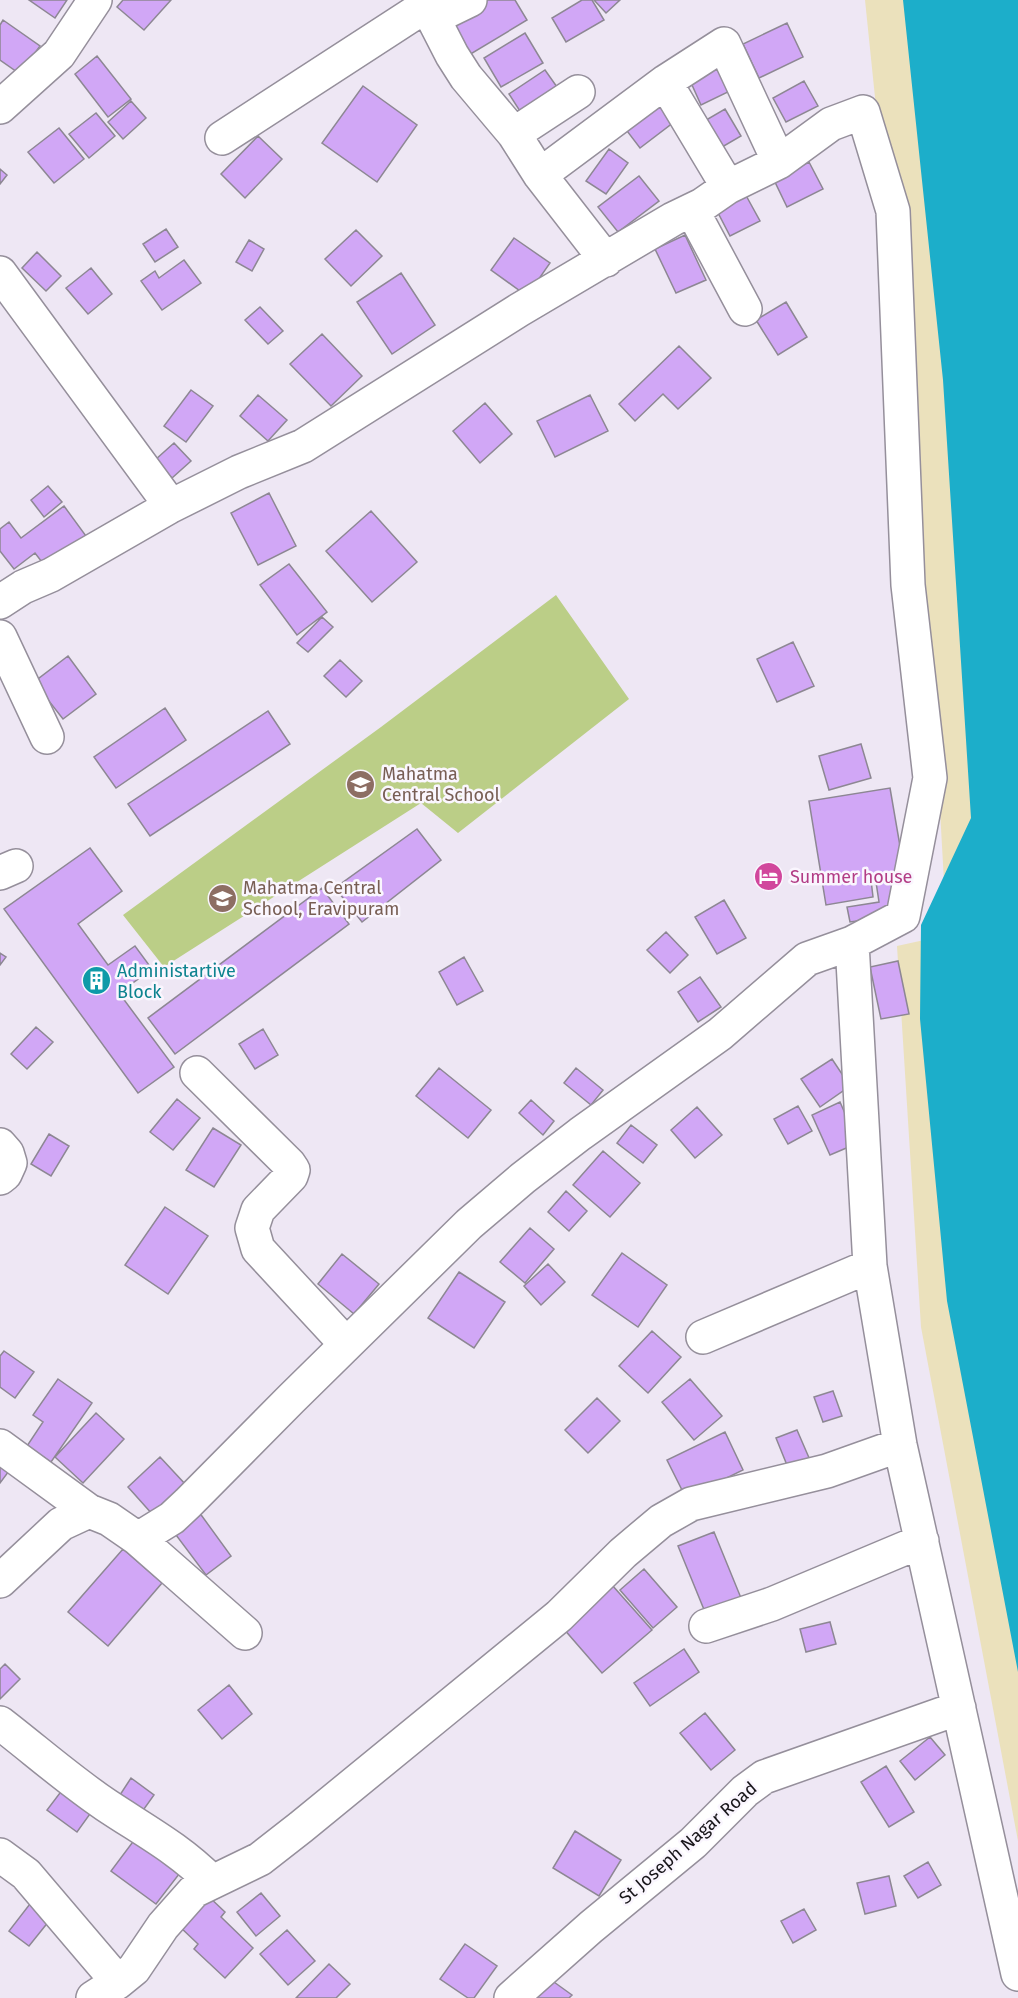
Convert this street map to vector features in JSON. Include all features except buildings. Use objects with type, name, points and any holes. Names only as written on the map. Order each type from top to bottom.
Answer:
[{"type":"street","points":[[0,107],[59,54],[95,0]]},
{"type":"street","points":[[222,138],[429,8],[470,0]]},
{"type":"street","points":[[429,8],[452,55],[466,76],[514,135],[540,175],[606,260]]},
{"type":"street","points":[[540,175],[665,82],[724,44],[779,162]]},
{"type":"street","points":[[665,82],[728,187]]},
{"type":"street","points":[[514,135],[578,92]]},
{"type":"street","points":[[0,602],[23,587],[51,575],[171,506],[239,472],[303,446],[465,343],[728,187],[779,162],[831,124],[863,112],[893,211],[908,585],[930,778],[903,916],[852,943],[807,959],[720,1034],[580,1134],[523,1178],[469,1224],[188,1503],[172,1518],[138,1539]]},
{"type":"street","points":[[692,210],[745,309]]},
{"type":"street","points":[[0,273],[171,506]]},
{"type":"street","points":[[0,637],[47,737]]},
{"type":"street","points":[[852,943],[870,1266],[900,1445],[1018,1974]]},
{"type":"street","points":[[197,1073],[293,1170],[291,1176],[258,1210],[252,1228],[258,1249],[346,1344]]},
{"type":"street","points":[[0,1145],[10,1163],[5,1174],[0,1178]]},
{"type":"street","points":[[703,1337],[870,1266]]},
{"type":"street","points":[[0,1855],[26,1874],[105,1990],[134,1969],[163,1926],[194,1891],[260,1858],[379,1764],[559,1616],[623,1552],[662,1521],[691,1504],[827,1471],[900,1445]]},
{"type":"street","points":[[0,1446],[89,1511],[109,1519],[138,1539],[245,1633]]},
{"type":"street","points":[[0,1581],[60,1524],[89,1511]]},
{"type":"street","points":[[706,1626],[772,1604],[922,1541]]},
{"type":"street","name":"St Joseph Nagar Road","points":[[512,1998],[591,1926],[693,1843],[745,1791],[764,1777],[959,1708]]},
{"type":"street","points":[[0,1723],[105,1804],[183,1854],[211,1881]]},
{"type":"green space","points":[[556,595],[629,699],[458,833],[421,803],[164,967],[123,915],[381,727]]},
{"type":"sand","points":[[865,0],[991,0],[1018,681],[1018,1841],[921,1327],[897,946],[947,935],[930,632]]},
{"type":"water","points":[[903,0],[1018,0],[1018,1672],[947,1301],[920,1019],[921,925],[971,818],[943,380]]},
{"type":"place","name":"Mahatma Central School","points":[[361,784]]},
{"type":"place","name":"Summer house","points":[[769,877]]},
{"type":"place","name":"Mahatma Central School, Eravipuram","points":[[222,898]]},
{"type":"place","name":"Administartive Block","points":[[96,981]]}]
